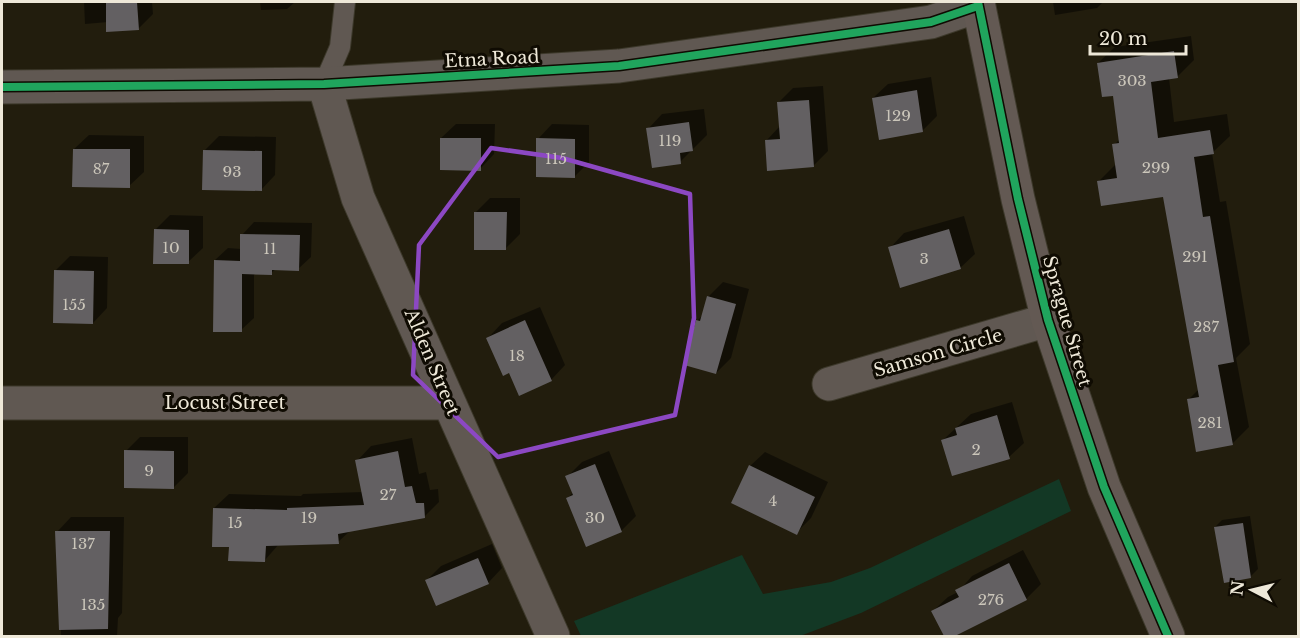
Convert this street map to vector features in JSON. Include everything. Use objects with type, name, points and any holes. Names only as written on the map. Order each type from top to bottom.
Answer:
[{"type":"main road","name":"Sprague Street","points":[[978,4],[1018,199],[1048,320],[1104,487],[1168,636]]},
{"type":"street","name":"Etna Road","points":[[2,87],[324,84],[619,66],[931,22],[978,4]]},
{"type":"street","name":"Alden Street","points":[[324,84],[358,198],[553,636]]},
{"type":"street","name":"Samson Circle","points":[[829,384],[1048,320]]},
{"type":"street","name":"Locust Street","points":[[2,403],[449,403]]},
{"type":"lane","points":[[324,84],[340,47],[345,2]]},
{"type":"highlighted area","points":[[491,148],[562,158],[690,194],[694,318],[675,415],[498,457],[413,375],[419,245]]},
{"type":"green space","points":[[1059,479],[1071,511],[861,613],[800,636],[581,636],[574,621],[742,555],[763,594],[831,582],[870,568]]},
{"type":"building","points":[[106,2],[137,2],[139,30],[106,32]]},
{"type":"building","points":[[1174,51],[1178,78],[1151,82],[1158,138],[1210,130],[1214,154],[1194,157],[1203,217],[1210,216],[1234,362],[1218,365],[1233,445],[1196,452],[1187,399],[1199,397],[1163,197],[1101,206],[1097,181],[1117,178],[1112,144],[1119,143],[1113,96],[1102,97],[1097,63]]},
{"type":"building","points":[[917,90],[923,132],[879,140],[872,98]]},
{"type":"building","points":[[809,100],[814,167],[767,171],[765,140],[780,139],[777,102]]},
{"type":"building","points":[[689,122],[693,151],[680,153],[681,164],[652,168],[646,128]]},
{"type":"building","points":[[440,138],[481,138],[481,171],[440,170]]},
{"type":"building","points":[[536,138],[575,139],[575,178],[536,177]]},
{"type":"building","points":[[73,149],[130,149],[130,188],[72,187]]},
{"type":"building","points":[[203,150],[262,151],[262,191],[202,190]]},
{"type":"building","points":[[474,212],[507,212],[506,250],[474,250]]},
{"type":"building","points":[[154,229],[189,230],[189,264],[153,264]]},
{"type":"building","points":[[949,229],[961,269],[900,288],[888,247]]},
{"type":"building","points":[[240,234],[300,235],[299,271],[272,270],[272,275],[242,274],[242,332],[213,332],[214,260],[240,261]]},
{"type":"building","points":[[54,270],[94,271],[93,324],[53,323]]},
{"type":"building","points":[[707,296],[736,304],[716,374],[684,365],[696,320],[700,321]]},
{"type":"building","points":[[525,320],[552,381],[519,396],[509,373],[503,376],[486,338]]},
{"type":"building","points":[[997,415],[1010,459],[952,476],[941,440],[957,435],[955,428]]},
{"type":"building","points":[[124,450],[174,451],[174,489],[124,488]]},
{"type":"building","points":[[398,451],[405,487],[412,486],[416,503],[424,503],[425,518],[338,534],[339,544],[266,546],[265,562],[228,561],[229,547],[212,547],[213,508],[287,510],[287,508],[364,505],[355,460]]},
{"type":"building","points":[[595,464],[622,532],[586,547],[566,498],[573,495],[565,476]]},
{"type":"building","points":[[749,465],[815,497],[797,535],[731,503]]},
{"type":"building","points":[[1243,523],[1251,578],[1224,583],[1214,527]]},
{"type":"building","points":[[55,531],[110,531],[108,629],[59,630]]},
{"type":"building","points":[[478,558],[489,584],[436,606],[425,580]]},
{"type":"building","points":[[1009,563],[1027,600],[955,636],[944,636],[931,611],[959,597],[955,590]]},
{"type":"cycle path","points":[[978,2],[1018,199],[1048,320],[1104,487],[1168,636]]},
{"type":"cycle path","points":[[2,87],[324,84],[619,66],[931,22],[978,6]]}]
